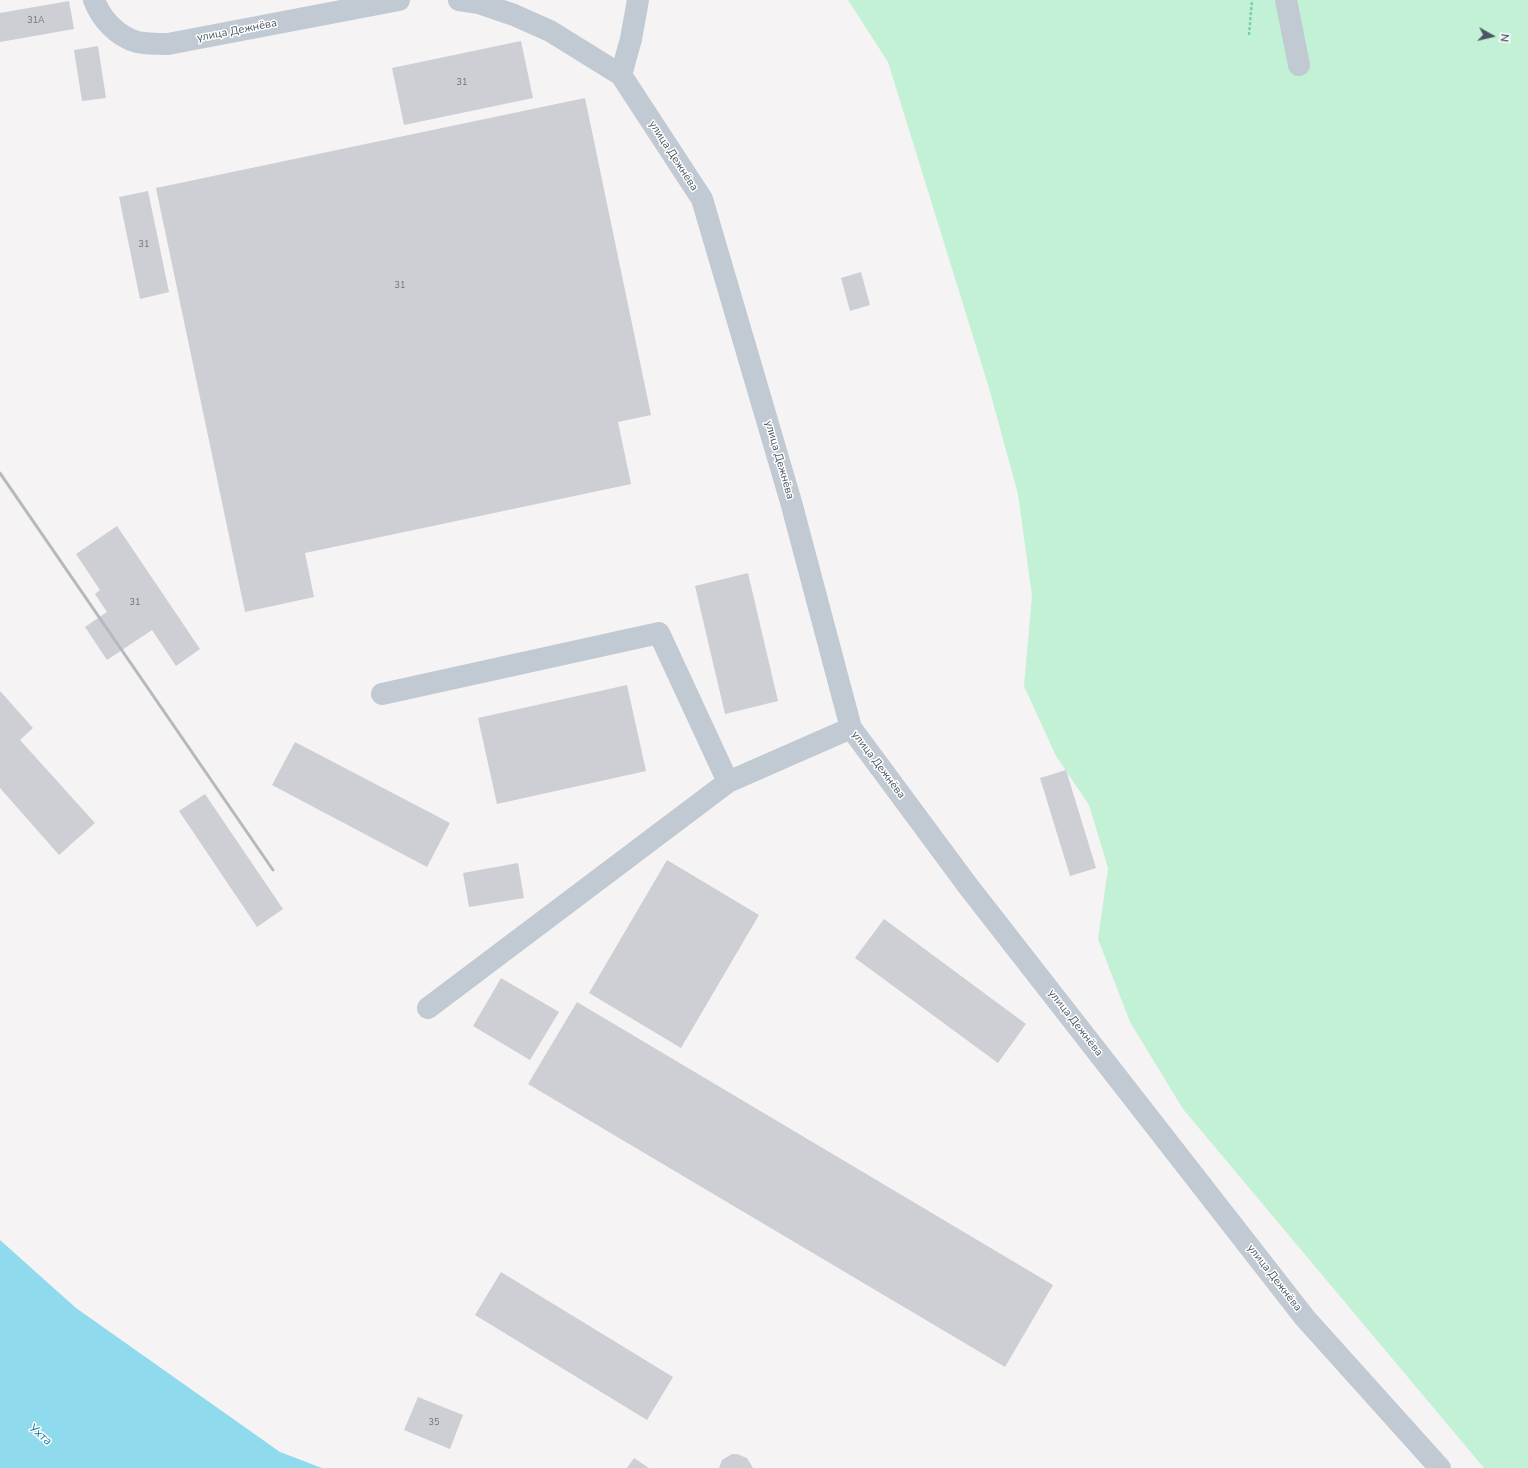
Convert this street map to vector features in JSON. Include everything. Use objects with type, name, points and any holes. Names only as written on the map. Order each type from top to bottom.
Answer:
[{"type":"street","name":"улица Дежнёва","points":[[94,0],[112,28],[123,36],[137,42],[168,44],[398,0]]},
{"type":"street","name":"улица Дежнёва","points":[[459,0],[479,3],[521,18],[550,31],[621,75],[702,199],[791,502],[851,728],[968,886],[1305,1318],[1440,1468]]},
{"type":"street","points":[[621,75],[631,39],[638,0]]},
{"type":"street","points":[[1286,0],[1299,65]]},
{"type":"street","points":[[382,694],[659,633],[728,782]]},
{"type":"street","points":[[428,1008],[728,782],[851,728]]},
{"type":"path","points":[[1249,35],[1252,0]]},
{"type":"green space","points":[[848,0],[1528,0],[1528,1468],[1484,1468],[1183,1109],[1130,1022],[1098,939],[1108,868],[1089,805],[1056,756],[1024,686],[1032,596],[1018,494],[989,388],[888,62]]},
{"type":"water","name":"Ухта","points":[[0,1240],[76,1308],[280,1452],[322,1468],[0,1468]]},
{"type":"building","points":[[69,1],[74,29],[0,42],[0,13]]},
{"type":"building","points":[[521,41],[533,98],[404,125],[392,68]]},
{"type":"building","points":[[98,46],[106,98],[82,101],[74,50]]},
{"type":"building","points":[[585,98],[651,415],[618,422],[631,484],[305,553],[314,597],[245,612],[156,188]]},
{"type":"building","points":[[148,191],[169,292],[140,299],[119,197]]},
{"type":"building","points":[[861,272],[870,305],[850,311],[841,278]]},
{"type":"building","points":[[117,526],[200,649],[176,666],[152,630],[107,660],[85,627],[107,612],[95,594],[100,590],[76,554]]},
{"type":"building","points":[[748,573],[778,701],[725,714],[695,586]]},
{"type":"building","points":[[627,685],[646,771],[497,804],[478,718]]},
{"type":"building","points":[[0,691],[33,728],[20,740],[95,823],[59,855],[0,788]]},
{"type":"building","points":[[295,742],[450,823],[427,867],[272,785]]},
{"type":"building","points":[[1066,770],[1096,868],[1070,876],[1040,778]]},
{"type":"building","points":[[205,794],[283,909],[257,927],[179,811]]},
{"type":"building","points":[[667,860],[759,915],[681,1048],[589,993]]},
{"type":"building","points":[[518,863],[524,898],[469,907],[463,873]]},
{"type":"building","points":[[884,919],[1026,1024],[998,1063],[855,958]]},
{"type":"building","points":[[501,978],[559,1012],[530,1060],[473,1026]]},
{"type":"building","points":[[577,1002],[1053,1285],[1005,1367],[528,1084]]},
{"type":"building","points":[[501,1272],[673,1377],[647,1420],[475,1315]]},
{"type":"building","points":[[418,1397],[463,1415],[450,1449],[404,1430]]},
{"type":"building","points":[[732,1454],[737,1454],[747,1458],[753,1468],[719,1468],[722,1460]]},
{"type":"building","points":[[634,1458],[649,1468],[627,1468]]},
{"type":"railway","points":[[0,473],[273,870]]}]
